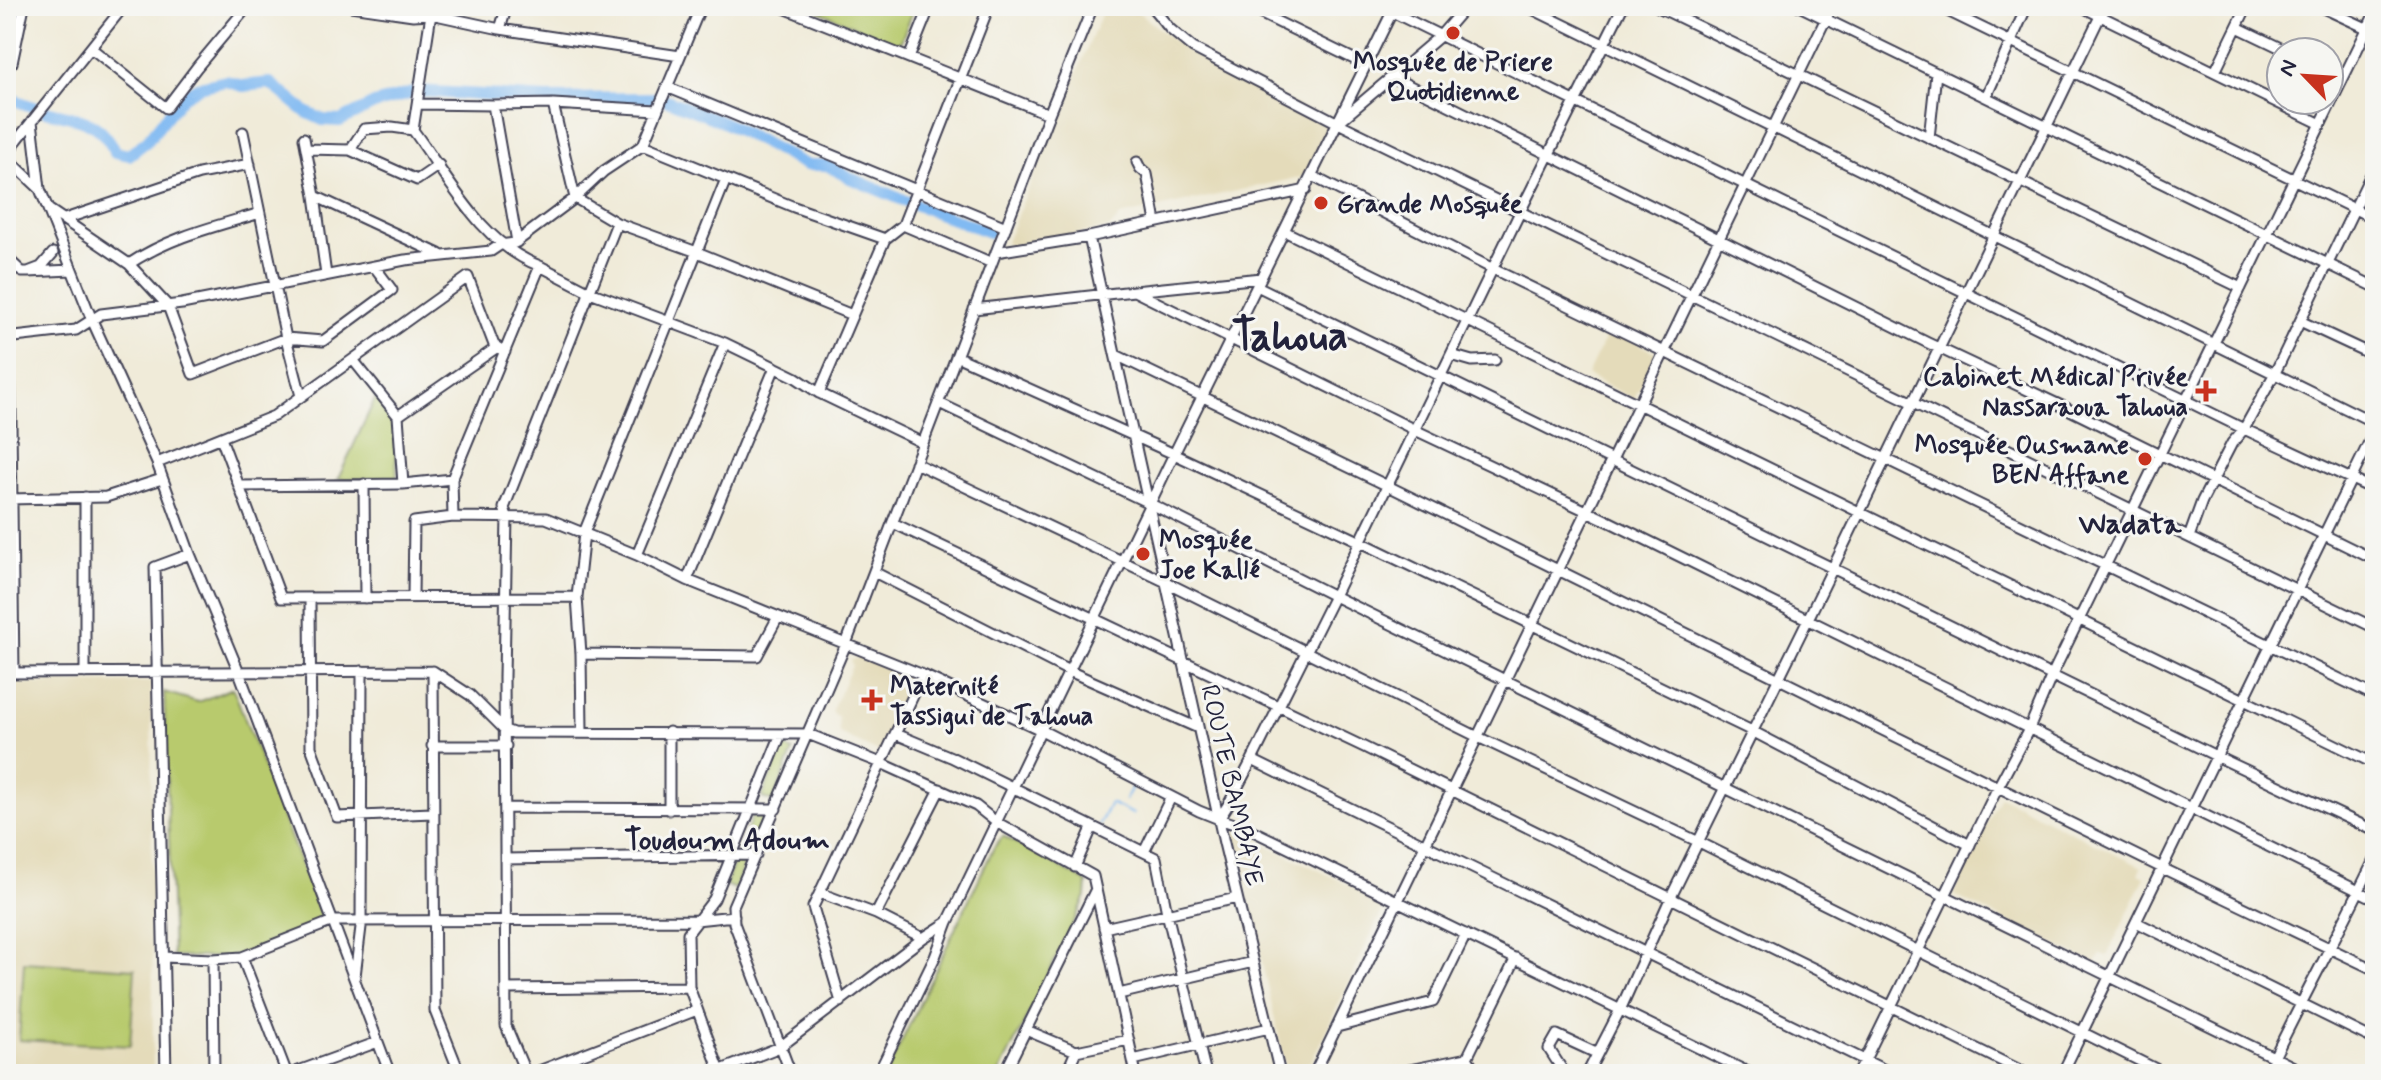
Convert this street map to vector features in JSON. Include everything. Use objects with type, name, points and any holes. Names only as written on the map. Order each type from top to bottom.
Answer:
[{"type":"street","points":[[12,63],[24,6]]},
{"type":"street","points":[[40,189],[6,155],[124,6]]},
{"type":"street","points":[[91,48],[166,108],[248,6]]},
{"type":"street","points":[[351,6],[415,11],[500,29],[680,56]]},
{"type":"street","points":[[500,29],[507,6]]},
{"type":"street","points":[[701,6],[643,145],[604,171],[575,198],[517,242],[500,245],[491,251],[374,266],[168,306],[101,314],[76,330],[7,336],[10,673],[433,671],[470,695],[505,730],[513,733],[808,734],[976,806],[996,822],[1093,876],[1136,1074]]},
{"type":"street","points":[[779,6],[1049,114]]},
{"type":"street","points":[[909,58],[930,6]]},
{"type":"street","points":[[819,393],[885,239],[903,225],[989,6]]},
{"type":"street","points":[[791,1074],[734,923],[733,906],[846,644],[1093,6]]},
{"type":"street","points":[[1151,6],[1170,29],[1193,48],[1338,123],[2375,628]]},
{"type":"street","points":[[1245,6],[1366,65]]},
{"type":"street","points":[[1380,6],[1393,9],[1440,36],[2375,490]]},
{"type":"street","points":[[1338,123],[1440,36],[1466,6]]},
{"type":"street","points":[[1526,6],[2375,423]]},
{"type":"street","points":[[1219,819],[1252,760],[1361,542],[1623,6]]},
{"type":"street","points":[[1656,6],[2241,288]]},
{"type":"street","points":[[1799,6],[2375,287]]},
{"type":"street","points":[[1314,1074],[1832,6]]},
{"type":"street","points":[[1937,6],[1956,10],[2011,41],[2375,219]]},
{"type":"street","points":[[1986,97],[2027,6]]},
{"type":"street","points":[[2080,6],[2102,11],[2321,124]]},
{"type":"street","points":[[2215,72],[2247,6]]},
{"type":"street","points":[[2319,6],[2371,30]]},
{"type":"street","points":[[878,1074],[1069,671],[1393,9]]},
{"type":"street","points":[[1587,1074],[2102,11]]},
{"type":"street","points":[[2345,75],[2371,30],[2375,13]]},
{"type":"street","points":[[413,130],[431,14]]},
{"type":"street","points":[[2237,27],[2265,40]]},
{"type":"street","points":[[1929,138],[1936,73]]},
{"type":"street","points":[[1392,77],[1938,348],[2375,560]]},
{"type":"street","points":[[667,87],[1006,227]]},
{"type":"street","points":[[417,104],[553,104],[657,110]]},
{"type":"street","points":[[553,104],[575,198],[617,223],[852,315]]},
{"type":"street","points":[[493,105],[517,242]]},
{"type":"street","points":[[1858,1074],[2029,729],[2079,619],[2325,116]]},
{"type":"street","points":[[32,121],[40,189],[47,208],[92,320],[157,463],[390,1074]]},
{"type":"street","points":[[350,150],[364,129],[392,127],[413,130],[456,192],[500,245],[519,259],[540,266],[590,292],[725,343],[923,443]]},
{"type":"street","points":[[243,132],[301,396]]},
{"type":"street","points":[[304,138],[326,275]]},
{"type":"street","points":[[643,145],[794,207],[885,239]]},
{"type":"street","points":[[307,149],[350,150],[417,180],[439,165]]},
{"type":"street","points":[[1137,162],[1147,174],[1156,222]]},
{"type":"street","points":[[65,219],[199,174],[250,164]]},
{"type":"street","points":[[2189,537],[2202,501],[2232,443],[2244,429],[2274,375],[2375,166]]},
{"type":"street","points":[[1312,176],[1493,269],[2375,696]]},
{"type":"street","points":[[582,731],[577,597],[584,533],[726,179]]},
{"type":"street","points":[[996,252],[1089,237],[1306,190]]},
{"type":"street","points":[[315,196],[442,256]]},
{"type":"street","points":[[47,208],[129,264],[168,306],[193,374],[286,338],[323,341],[392,290],[374,266]]},
{"type":"street","points":[[129,264],[177,237],[260,213]]},
{"type":"street","points":[[617,223],[504,508],[507,516],[504,597],[506,1026],[528,1074],[697,1010]]},
{"type":"street","points":[[903,225],[992,263]]},
{"type":"street","points":[[1284,231],[2375,764]]},
{"type":"street","name":"ROUTE BAMBAYE","points":[[1089,237],[1237,898],[1282,1074]]},
{"type":"street","points":[[28,272],[41,267],[53,253]]},
{"type":"street","points":[[6,257],[22,272],[72,270]]},
{"type":"street","points":[[453,517],[452,479],[500,350],[540,266]]},
{"type":"street","points":[[157,463],[274,416],[354,361],[467,273],[500,350]]},
{"type":"street","points":[[974,309],[1102,294],[1259,282],[1442,376],[2375,831]]},
{"type":"street","points":[[1134,291],[2375,899]]},
{"type":"street","points":[[2300,321],[2375,356]]},
{"type":"street","points":[[637,555],[725,343]]},
{"type":"street","points":[[398,416],[500,350]]},
{"type":"street","points":[[1116,355],[2375,970]]},
{"type":"street","points":[[1451,355],[1472,361],[1495,360]]},
{"type":"street","points":[[956,356],[1361,542],[1752,731],[1970,845]]},
{"type":"street","points":[[354,361],[398,416],[403,484]]},
{"type":"street","points":[[687,580],[775,367]]},
{"type":"street","points":[[939,403],[2308,1074]]},
{"type":"street","points":[[2062,1074],[2375,430]]},
{"type":"street","points":[[221,438],[281,598],[577,597]]},
{"type":"street","points":[[915,463],[1699,842],[2166,1074]]},
{"type":"street","points":[[8,499],[106,497],[162,479]]},
{"type":"street","points":[[239,486],[403,484],[452,479]]},
{"type":"street","points":[[364,484],[365,598]]},
{"type":"street","points":[[85,497],[85,673]]},
{"type":"street","points":[[413,597],[414,522],[453,517],[546,518],[637,555],[687,580],[923,675],[1041,730],[1171,797],[1249,829],[1621,1008],[1752,1074]]},
{"type":"street","points":[[893,523],[1278,705],[2028,1074]]},
{"type":"street","points":[[166,1074],[155,567],[190,554]]},
{"type":"street","points":[[874,572],[1069,671],[1198,728]]},
{"type":"street","points":[[310,598],[311,747],[337,817],[432,813]]},
{"type":"street","points":[[581,654],[757,656],[778,617]]},
{"type":"street","points":[[355,979],[361,921],[362,671]]},
{"type":"street","points":[[433,671],[435,1011],[460,1074]]},
{"type":"street","points":[[841,1002],[813,907],[923,675]]},
{"type":"street","points":[[669,732],[669,810]]},
{"type":"street","points":[[781,734],[714,899],[688,933],[689,987],[718,1073],[780,1047],[948,922]]},
{"type":"street","points":[[896,734],[951,757],[1156,858],[1206,1074]]},
{"type":"street","points":[[432,746],[506,746]]},
{"type":"street","points":[[1252,760],[1893,1074]]},
{"type":"street","points":[[876,914],[940,789]]},
{"type":"street","points":[[1144,852],[1171,797]]},
{"type":"street","points":[[506,808],[776,809]]},
{"type":"street","points":[[1075,867],[1092,828]]},
{"type":"street","points":[[505,859],[756,855]]},
{"type":"street","points":[[2266,1074],[2375,858]]},
{"type":"street","points":[[1004,1074],[1096,889]]},
{"type":"street","points":[[820,893],[876,914],[923,938]]},
{"type":"street","points":[[1104,928],[1237,898]]},
{"type":"street","points":[[164,957],[242,957],[333,921],[696,920],[734,916]]},
{"type":"street","points":[[2136,922],[2375,1040]]},
{"type":"street","points":[[1337,1027],[1433,1002],[1466,934]]},
{"type":"street","points":[[242,957],[288,1074],[378,1042]]},
{"type":"street","points":[[1467,1058],[1516,958]]},
{"type":"street","points":[[213,959],[214,1074]]},
{"type":"street","points":[[1119,994],[1253,962]]},
{"type":"street","points":[[506,989],[689,987]]},
{"type":"street","points":[[1133,1060],[1269,1028]]},
{"type":"street","points":[[1026,1030],[1076,1051],[1129,1040]]},
{"type":"street","points":[[1565,1074],[1549,1049],[1557,1035],[1596,1053]]},
{"type":"street","points":[[1066,1074],[1076,1051]]},
{"type":"street","points":[[1390,1074],[1467,1058]]},
{"type":"street","points":[[1467,1058],[1478,1074]]},
{"type":"shaded area","points":[[1105,6],[1131,6],[1189,53],[1330,123],[1331,129],[1306,176],[1120,216],[1110,228],[1010,246],[1006,242]]},
{"type":"shaded area","points":[[1609,330],[1657,353],[1634,399],[1587,375]]},
{"type":"shaded area","name":"Maternité Tassigui de Tahoua","points":[[860,657],[915,683],[880,753],[839,733],[838,717],[831,712],[852,666],[851,660]]},
{"type":"shaded area","points":[[151,682],[153,1074],[6,1074],[6,684]]},
{"type":"shaded area","points":[[2000,796],[2142,867],[2139,874],[2145,877],[2107,956],[2101,954],[2096,964],[1953,895]]},
{"type":"shaded area","points":[[1240,832],[1386,903],[1308,1069],[1286,1067],[1232,833]]},
{"type":"green space","points":[[807,6],[915,6],[899,46]]},
{"type":"green space","points":[[376,397],[395,422],[397,478],[338,479]]},
{"type":"green space","points":[[233,688],[324,924],[246,957],[173,957],[164,692],[198,702]]},
{"type":"green space","points":[[782,746],[793,751],[773,802],[762,798]]},
{"type":"green space","points":[[753,814],[764,818],[753,848],[742,843]]},
{"type":"green space","points":[[1003,836],[1087,882],[1086,897],[999,1074],[886,1074],[994,847]]},
{"type":"green space","points":[[735,861],[744,864],[735,889],[725,885]]},
{"type":"green space","points":[[24,962],[135,969],[130,1046],[19,1040]]},
{"type":"waterway","points":[[6,97],[85,121],[101,132],[115,152],[129,155],[147,141],[182,97],[199,87],[226,81],[243,86],[270,83],[306,112],[323,120],[340,121],[374,104],[419,91],[546,99],[662,98],[723,122],[806,165],[827,165],[903,200],[989,232]]},
{"type":"waterway","points":[[1125,800],[1132,787]]},
{"type":"waterway","points":[[1099,825],[1110,803],[1133,814]]},
{"type":"place","name":"Mosquée de Priere Quotidienne","points":[[1453,33]]},
{"type":"place","name":"Grande Mosquée","points":[[1321,203]]},
{"type":"place","name":"Cabinet Médical Privée Nassaraoua Tahoua","points":[[2206,391]]},
{"type":"place","name":"Mosquée Ousmane BEN Affane","points":[[2145,459]]},
{"type":"place","name":"Mosquée Joe Kallé","points":[[1143,554]]},
{"type":"place","name":"Maternité Tassigui de Tahoua","points":[[872,700]]},
{"type":"district","name":"Tahoua","points":[[1290,334]]},
{"type":"district","name":"Wadata","points":[[2130,523]]},
{"type":"district","name":"Toudoum Adoum","points":[[727,839]]}]
